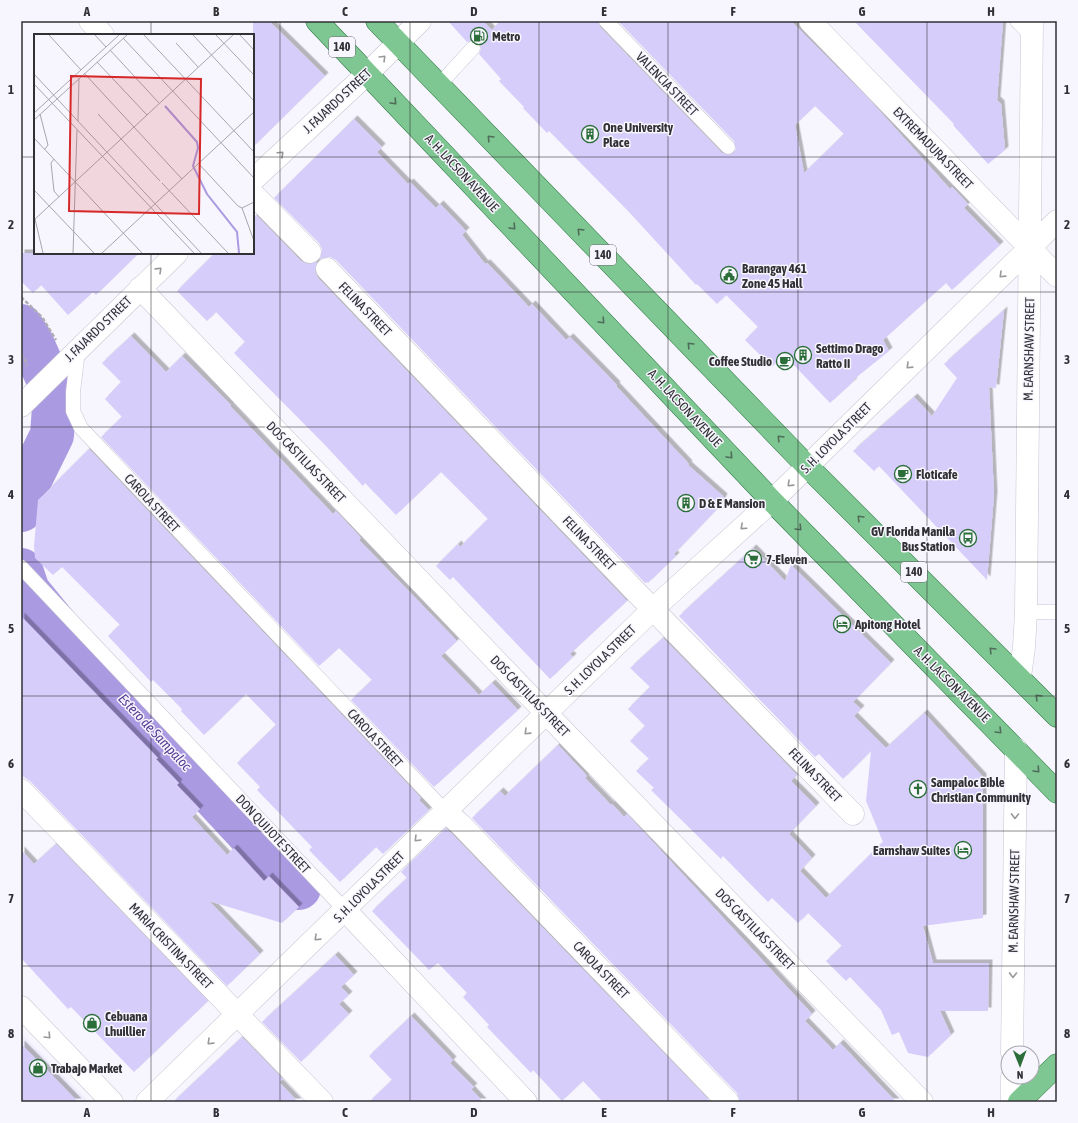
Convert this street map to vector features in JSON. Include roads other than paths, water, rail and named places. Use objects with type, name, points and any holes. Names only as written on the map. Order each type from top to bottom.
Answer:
[{"type":"main road","name":"A. H. LACSON AVENUE","points":[[317,21],[368,73],[772,501],[1057,792]]},
{"type":"main road","name":"140","points":[[377,21],[807,466],[1020,677],[1057,716]]},
{"type":"main road","points":[[1019,1102],[1057,1065]]},
{"type":"street","points":[[90,21],[102,34]]},
{"type":"street","name":"J. FAJARDO STREET","points":[[254,179],[368,73],[420,21]]},
{"type":"street","name":"EXTREMADURA STREET","points":[[810,21],[1057,276]]},
{"type":"street","name":"M. EARNSHAW STREET","points":[[1020,677],[1024,648],[1026,612],[1032,29]]},
{"type":"street","points":[[254,195],[310,252]]},
{"type":"street","name":"S. H. LOYOLA STREET","points":[[147,1102],[653,609],[772,501],[1057,221]]},
{"type":"street","name":"J. FAJARDO STREET","points":[[21,406],[176,254]]},
{"type":"street","name":"FELINA STREET","points":[[327,269],[653,609],[854,814]]},
{"type":"street","name":"DOS CASTILLAS STREET","points":[[140,288],[546,713],[922,1102]]},
{"type":"street","name":"M. EARNSHAW STREET","points":[[1012,1045],[1016,749]]},
{"type":"street","name":"MARIA CRISTINA STREET","points":[[21,790],[322,1102]]},
{"type":"street","name":"CAROLA STREET","points":[[445,811],[461,825],[728,1102]]},
{"type":"street","name":"DON QUIJOTE STREET","points":[[345,910],[526,1102]]},
{"type":"street","points":[[21,1007],[112,1102]]},
{"type":"street","points":[[1012,1085],[1012,1102]]},
{"type":"lane","name":"VALENCIA STREET","points":[[606,21],[728,148]]},
{"type":"lane","points":[[1017,21],[1032,29]]},
{"type":"lane","points":[[439,85],[473,48]]},
{"type":"lane","name":"CAROLA STREET","points":[[69,358],[73,392],[73,411],[81,428],[445,811]]},
{"type":"lane","name":"DON QUIJOTE STREET","points":[[21,567],[345,910]]},
{"type":"lane","points":[[1026,612],[1057,612]]},
{"type":"waterway","name":"Estero de Sampaloc","points":[[21,326],[31,341],[55,395],[52,435],[24,492],[21,510]]},
{"type":"waterway","name":"Estero de Sampaloc","points":[[21,570],[28,591],[63,634],[299,888]]},
{"type":"place","name":"Metro","points":[[479,36]]},
{"type":"place","name":"One University Place","points":[[590,134]]},
{"type":"place","name":"Barangay 461 Zone 45 Hall","points":[[729,275]]},
{"type":"place","name":"Settimo Drago Ratto II","points":[[803,355]]},
{"type":"place","name":"Coffee Studio","points":[[785,361]]},
{"type":"place","name":"Floticafe","points":[[903,474]]},
{"type":"place","name":"D & E Mansion","points":[[686,503]]},
{"type":"place","name":"GV Florida Manila Bus Station","points":[[968,538]]},
{"type":"place","name":"7-Eleven","points":[[753,559]]},
{"type":"place","name":"Apitong Hotel","points":[[842,624]]},
{"type":"place","name":"Sampaloc Bible Christian Community","points":[[918,789]]},
{"type":"place","name":"Earnshaw Suites","points":[[963,850]]},
{"type":"place","name":"Cebuana Lhuillier","points":[[92,1023]]},
{"type":"place","name":"Trabajo Market","points":[[38,1068]]}]
